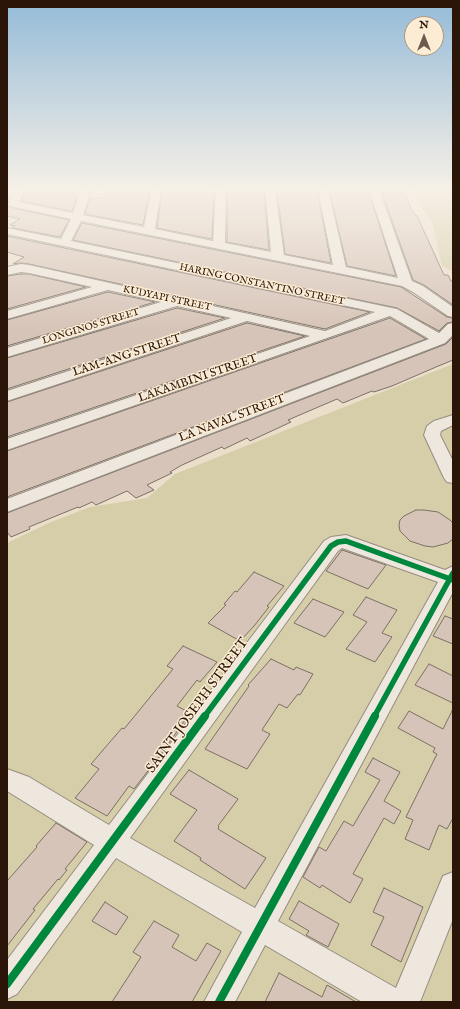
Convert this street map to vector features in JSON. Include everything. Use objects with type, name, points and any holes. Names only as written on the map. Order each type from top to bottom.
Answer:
[{"type":"street","name":"HARING CONSTANTINO STREET","points":[[27,237],[395,313],[440,340]]},
{"type":"street","points":[[64,244],[67,237]]},
{"type":"street","points":[[175,237],[406,283],[418,289],[453,313]]},
{"type":"street","points":[[219,237],[219,246]]},
{"type":"street","points":[[276,237],[278,257]]},
{"type":"street","points":[[333,237],[340,270]]},
{"type":"street","points":[[390,237],[406,283]]},
{"type":"street","name":"KUDYAPI STREET","points":[[7,271],[21,268],[28,269],[326,335]]},
{"type":"street","points":[[7,315],[108,286]]},
{"type":"street","name":"LONGINOS STREET","points":[[7,353],[175,302]]},
{"type":"street","name":"LAKAMBINI STREET","points":[[7,445],[389,312]]},
{"type":"street","name":"LAM-ANG STREET","points":[[7,396],[248,317]]},
{"type":"street","name":"LA NAVAL STREET","points":[[7,506],[440,340],[453,327]]},
{"type":"street","points":[[453,420],[440,424],[433,429],[432,435],[453,478]]},
{"type":"street","name":"SAINT JOSEPH STREET","points":[[7,984],[331,546],[338,542],[346,541],[452,577]]},
{"type":"street","points":[[219,1002],[452,577]]},
{"type":"street","points":[[7,780],[20,785],[113,842],[391,1002]]},
{"type":"street","points":[[405,1002],[453,885]]},
{"type":"shaded area","points":[[435,237],[453,237],[453,272],[442,266]]},
{"type":"shaded area","points":[[453,364],[453,1002],[7,1002],[7,543],[51,522],[90,507],[147,498],[175,474]]},
{"type":"building","points":[[7,237],[12,237],[370,312],[325,329],[29,264],[13,264],[24,257],[7,252]]},
{"type":"building","points":[[75,237],[152,237],[401,287],[447,317],[453,318],[453,322],[447,323],[439,331],[397,308],[73,240]]},
{"type":"building","points":[[227,237],[268,237],[269,250],[227,242]]},
{"type":"building","points":[[283,237],[326,237],[331,263],[285,254]]},
{"type":"building","points":[[340,237],[383,237],[396,276],[347,266]]},
{"type":"building","points":[[398,237],[427,237],[444,275],[448,275],[451,281],[453,281],[453,305],[424,285],[413,280]]},
{"type":"building","points":[[29,274],[86,287],[7,309],[7,276]]},
{"type":"building","points":[[108,292],[155,302],[7,346],[7,320]]},
{"type":"building","points":[[177,308],[225,318],[7,389],[7,358]]},
{"type":"building","points":[[390,318],[426,339],[7,497],[7,451]]},
{"type":"building","points":[[247,323],[305,336],[7,437],[7,402]]},
{"type":"building","points":[[453,337],[453,360],[392,386],[374,392],[372,391],[343,403],[337,399],[288,420],[291,422],[250,441],[247,438],[224,449],[222,447],[182,465],[170,472],[172,473],[147,485],[154,490],[136,498],[127,491],[96,505],[92,502],[79,508],[78,507],[29,527],[30,529],[11,537],[7,532],[7,513],[446,344]]},
{"type":"building","points":[[416,510],[438,512],[450,520],[453,523],[453,539],[448,543],[433,547],[410,541],[400,531],[399,525],[400,520],[404,516]]},
{"type":"building","points":[[342,550],[386,565],[368,589],[326,571]]},
{"type":"building","points":[[254,572],[284,586],[267,606],[269,607],[254,626],[240,641],[208,623],[226,605],[224,604],[235,591],[237,592]]},
{"type":"building","points":[[366,597],[397,610],[382,633],[392,637],[375,662],[346,649],[367,622],[353,615]]},
{"type":"building","points":[[313,599],[344,612],[325,637],[294,623]]},
{"type":"building","points":[[445,616],[453,619],[453,644],[433,636]]},
{"type":"building","points":[[183,646],[217,662],[200,682],[197,680],[177,706],[190,713],[164,750],[134,789],[129,786],[107,816],[75,798],[99,769],[91,764],[122,728],[124,729],[173,669],[167,666]]},
{"type":"building","points":[[271,659],[294,670],[296,667],[313,674],[300,695],[298,694],[287,708],[279,704],[262,730],[270,734],[247,769],[205,749],[249,686],[248,685]]},
{"type":"building","points":[[429,664],[453,676],[453,703],[415,685]]},
{"type":"building","points":[[453,709],[453,818],[447,829],[439,825],[429,850],[405,839],[413,820],[406,817],[437,754],[433,752],[435,748],[398,728],[409,711],[443,729]]},
{"type":"building","points":[[373,758],[400,772],[384,801],[401,811],[394,824],[384,818],[353,874],[363,879],[350,903],[322,885],[320,888],[303,877],[319,847],[326,851],[344,821],[353,826],[380,780],[365,772]]},
{"type":"building","points":[[189,770],[238,799],[218,826],[218,829],[266,858],[245,889],[174,841],[197,810],[170,794]]},
{"type":"building","points":[[56,823],[87,842],[65,869],[67,870],[59,880],[58,879],[33,909],[35,910],[7,946],[7,881]]},
{"type":"building","points":[[384,888],[423,907],[401,962],[371,945],[384,917],[373,912]]},
{"type":"building","points":[[299,901],[339,924],[328,947],[306,935],[309,931],[289,919]]},
{"type":"building","points":[[105,902],[128,917],[116,935],[92,921]]},
{"type":"building","points":[[154,921],[179,935],[172,947],[196,961],[207,943],[221,951],[192,1002],[112,1002],[141,957],[133,952]]},
{"type":"building","points":[[279,973],[322,997],[327,985],[356,1002],[265,1002]]},
{"type":"cycle path","points":[[7,984],[331,546],[338,542],[346,541],[453,580]]},
{"type":"cycle path","points":[[219,1002],[453,573]]}]
